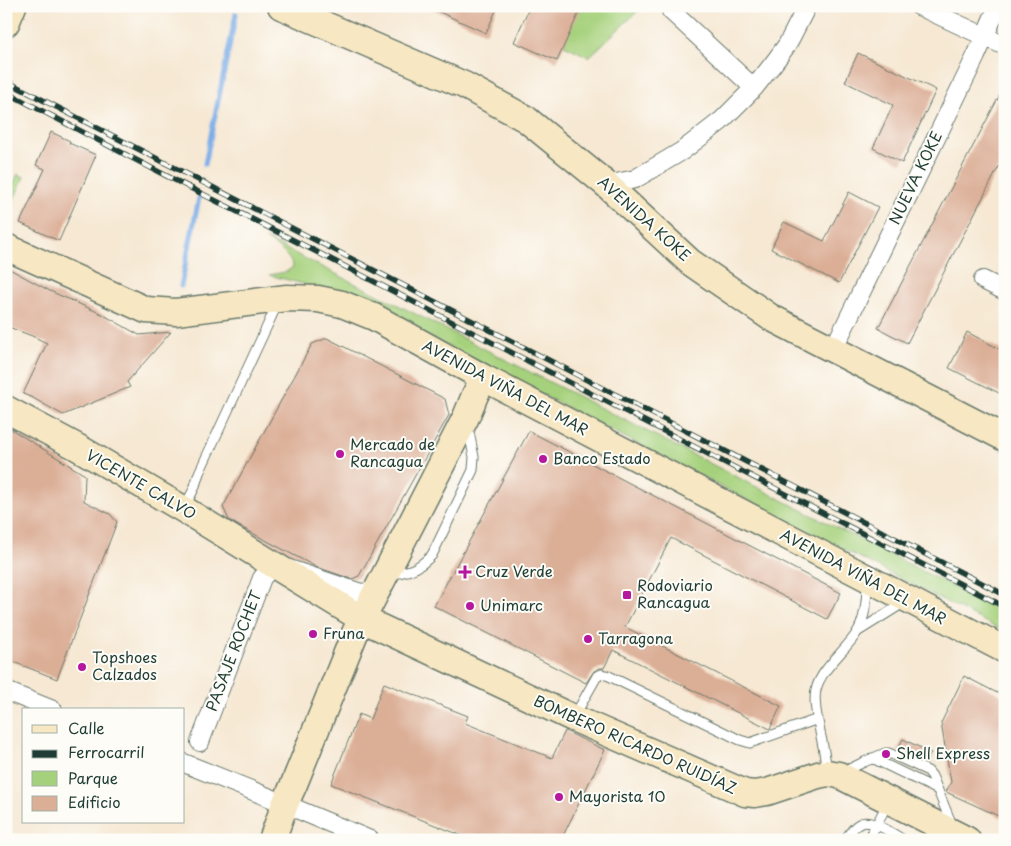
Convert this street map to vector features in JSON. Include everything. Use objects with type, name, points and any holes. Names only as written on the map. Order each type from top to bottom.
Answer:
[{"type":"street","points":[[6,23],[14,6]]},
{"type":"street","name":"AVENIDA KOKE","points":[[281,6],[464,85],[526,119],[608,185],[690,262],[770,317],[1005,438]]},
{"type":"street","points":[[608,185],[636,179],[682,151],[721,121],[754,88],[773,64],[787,45],[807,6]]},
{"type":"street","points":[[919,6],[1005,46]]},
{"type":"street","name":"NUEVA KOKE","points":[[833,350],[985,37],[998,6]]},
{"type":"street","points":[[671,11],[754,88]]},
{"type":"street","name":"AVENIDA VIÑA DEL MAR","points":[[6,248],[146,310],[176,312],[279,299],[318,299],[342,304],[374,317],[484,378],[1005,650]]},
{"type":"street","points":[[983,280],[1005,291]]},
{"type":"street","points":[[272,840],[355,633],[466,417],[484,378]]},
{"type":"street","name":"VICENTE CALVO","points":[[6,409],[184,508],[362,619]]},
{"type":"street","name":"VICENTE CALVO","points":[[274,564],[361,593],[380,584]]},
{"type":"street","name":"PASAJE ROCHET","points":[[200,742],[262,578],[274,564]]},
{"type":"street","name":"BOMBERO RICARDO RUIDÍAZ","points":[[362,619],[573,718],[745,793],[767,792],[818,775],[833,774]]},
{"type":"street","points":[[6,691],[48,708]]},
{"type":"street","points":[[185,764],[370,840]]},
{"type":"street","points":[[833,774],[961,836]]},
{"type":"lane","points":[[184,508],[279,299]]},
{"type":"lane","points":[[857,633],[865,606],[867,579]]},
{"type":"lane","points":[[908,600],[857,633],[830,665],[816,690],[818,720],[833,774],[872,758],[938,790],[961,836]]},
{"type":"lane","points":[[573,718],[597,676],[602,674],[740,740],[750,743],[818,720]]},
{"type":"lane","points":[[868,840],[889,800]]},
{"type":"lane","points":[[845,840],[855,827],[860,823],[866,822],[876,825],[904,840]]},
{"type":"green space","points":[[579,6],[643,6],[589,57],[564,45]]},
{"type":"green space","points":[[18,174],[24,177],[6,216],[6,199]]},
{"type":"green space","points":[[266,239],[1005,613],[1005,632],[390,317],[322,289],[269,275],[286,272],[293,267],[286,255]]},
{"type":"building","points":[[426,6],[498,6],[486,33]]},
{"type":"building","points":[[530,6],[582,6],[557,61],[514,42]]},
{"type":"building","points":[[858,53],[936,90],[902,163],[873,148],[893,105],[845,82]]},
{"type":"building","points":[[1005,85],[1005,155],[907,343],[878,328]]},
{"type":"building","points":[[51,132],[70,141],[69,143],[96,155],[59,241],[20,223],[45,169],[36,165]]},
{"type":"building","points":[[849,192],[878,207],[839,283],[771,249],[784,222],[824,241]]},
{"type":"building","points":[[6,267],[50,291],[102,314],[139,335],[171,332],[127,382],[130,387],[63,415],[23,394],[47,343],[6,326]]},
{"type":"building","points":[[967,332],[1005,352],[1005,396],[949,368]]},
{"type":"building","name":"Mercado de Rancagua","points":[[327,338],[445,399],[449,415],[359,576],[352,579],[316,567],[239,526],[229,520],[223,507],[312,344]]},
{"type":"building","points":[[6,426],[85,475],[84,501],[110,514],[117,522],[57,679],[6,659]]},
{"type":"building","points":[[529,431],[841,593],[827,619],[671,538],[625,627],[781,706],[770,729],[613,650],[604,668],[594,671],[586,683],[434,606]]},
{"type":"building","points":[[964,676],[1005,697],[1005,819],[946,792],[951,782],[941,723]]},
{"type":"building","points":[[384,683],[468,716],[465,723],[552,758],[565,731],[605,750],[561,840],[473,840],[331,784],[359,714],[370,719]]},
{"type":"building","points":[[903,739],[931,753],[926,763],[897,750]]},
{"type":"waterway","points":[[205,164],[236,14]]},
{"type":"waterway","points":[[181,286],[199,198]]},
{"type":"railway","points":[[6,81],[1005,595]]},
{"type":"railway","points":[[6,92],[1005,607]]},
{"type":"place","name":"Mercado de Rancagua","points":[[340,454]]},
{"type":"place","name":"Banco Estado","points":[[543,459]]},
{"type":"place","name":"Cruz Verde","points":[[465,572]]},
{"type":"place","name":"Rodoviario Rancagua","points":[[627,595]]},
{"type":"place","name":"Unimarc","points":[[470,606]]},
{"type":"place","name":"Fruna","points":[[313,634]]},
{"type":"place","name":"Tarragona","points":[[588,639]]},
{"type":"place","name":"Topshoes Calzados","points":[[82,667]]},
{"type":"place","name":"Shell Express","points":[[886,754]]},
{"type":"place","name":"Mayorista 10","points":[[559,797]]}]
